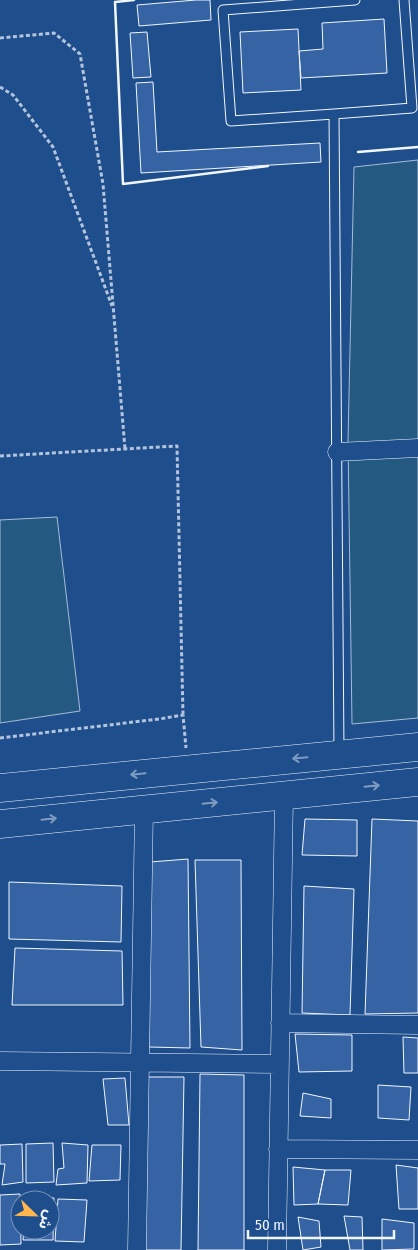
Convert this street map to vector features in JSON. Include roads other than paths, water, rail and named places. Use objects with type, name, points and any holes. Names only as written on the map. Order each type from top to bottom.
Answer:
[{"type":"main road","points":[[0,788],[418,747]]},
{"type":"main road","points":[[0,824],[418,782]]},
{"type":"street","points":[[337,452],[418,448]]},
{"type":"street","points":[[276,1250],[284,795]]},
{"type":"street","points":[[137,1250],[144,809]]},
{"type":"street","points":[[280,1023],[418,1025]]},
{"type":"street","points":[[0,1061],[279,1064]]},
{"type":"street","points":[[278,1149],[418,1150]]},
{"type":"lane","points":[[355,0],[223,10],[231,121],[412,108],[404,0]]},
{"type":"lane","points":[[334,114],[339,755]]}]
